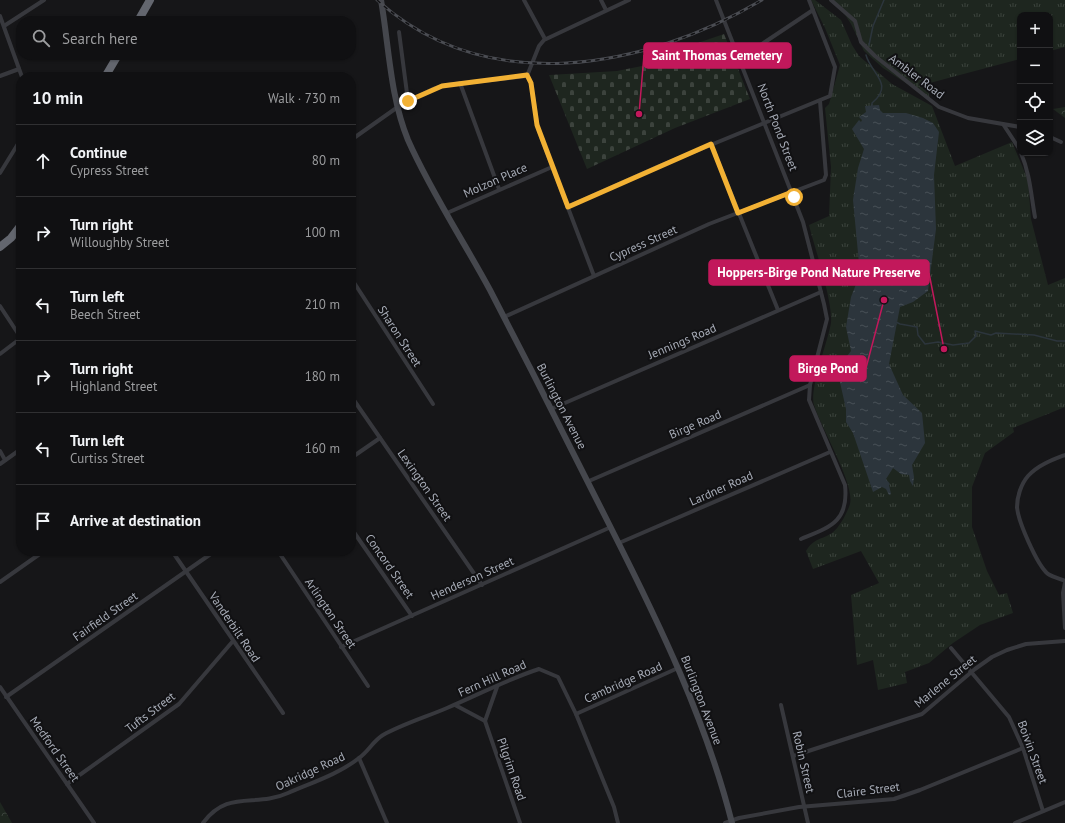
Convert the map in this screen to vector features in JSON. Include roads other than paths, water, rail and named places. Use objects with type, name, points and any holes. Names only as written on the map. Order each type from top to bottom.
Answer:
[{"type":"highway","points":[[141,16],[150,0]]},
{"type":"highway","points":[[108,72],[115,60]]},
{"type":"highway","points":[[0,247],[16,232]]},
{"type":"main road","name":"Burlington Avenue","points":[[381,0],[398,107],[411,148],[504,318],[619,543],[678,668],[717,772],[730,822]]},
{"type":"street","points":[[19,16],[44,0]]},
{"type":"street","points":[[524,0],[545,39]]},
{"type":"street","points":[[601,0],[606,10]]},
{"type":"street","points":[[527,75],[545,39],[629,0]]},
{"type":"street","name":"North Pond Street","points":[[716,0],[741,58],[803,222],[821,292],[826,320],[810,385],[809,400],[845,486],[846,497],[844,510],[837,522],[801,539]]},
{"type":"street","points":[[568,207],[711,144],[830,96],[835,67],[809,0]]},
{"type":"street","name":"Ambler Road","points":[[831,0],[855,21],[861,42],[875,56],[939,107],[968,118],[1017,126]]},
{"type":"street","points":[[741,58],[813,10]]},
{"type":"street","points":[[0,16],[16,60]]},
{"type":"street","points":[[4,26],[16,18]]},
{"type":"street","points":[[398,32],[408,101]]},
{"type":"street","points":[[16,60],[20,72]]},
{"type":"street","points":[[0,76],[19,68]]},
{"type":"street","points":[[356,136],[398,107],[436,88],[460,83],[527,75]]},
{"type":"street","points":[[527,75],[531,83],[536,122],[594,276]]},
{"type":"street","points":[[460,83],[498,189]]},
{"type":"street","name":"Cypress Street","points":[[504,318],[594,276],[738,213],[824,180],[826,175],[820,101]]},
{"type":"street","points":[[1002,123],[1017,146]]},
{"type":"street","points":[[1053,138],[1061,142]]},
{"type":"street","points":[[711,144],[778,310]]},
{"type":"street","points":[[0,174],[16,147]]},
{"type":"street","points":[[1022,156],[1031,185],[1035,217]]},
{"type":"street","name":"Molzon Place","points":[[447,213],[498,189],[552,167]]},
{"type":"street","name":"Sharon Street","points":[[356,286],[433,404]]},
{"type":"street","name":"Jennings Road","points":[[551,409],[821,292]]},
{"type":"street","points":[[0,306],[16,330]]},
{"type":"street","points":[[0,354],[16,342]]},
{"type":"street","name":"Birge Road","points":[[588,481],[810,385]]},
{"type":"street","name":"Lexington Street","points":[[356,403],[482,585]]},
{"type":"street","points":[[356,455],[380,438]]},
{"type":"street","points":[[0,452],[5,460]]},
{"type":"street","points":[[0,464],[16,452]]},
{"type":"street","name":"Lardner Road","points":[[619,543],[830,452]]},
{"type":"street","points":[[1065,455],[1038,467],[1028,476],[1021,488],[1017,508],[1039,564],[1048,574],[1065,582],[1063,593],[1065,628]]},
{"type":"street","name":"Henderson Street","points":[[341,647],[611,527]]},
{"type":"street","name":"Concord Street","points":[[356,535],[412,616]]},
{"type":"street","points":[[0,582],[37,556]]},
{"type":"street","name":"Vanderbilt Road","points":[[175,556],[283,714]]},
{"type":"street","name":"Fairfield Street","points":[[6,697],[208,556]]},
{"type":"street","name":"Arlington Street","points":[[281,556],[368,686]]},
{"type":"street","name":"Tufts Street","points":[[67,784],[179,704],[233,641]]},
{"type":"street","name":"Marlene Street","points":[[793,756],[922,714],[971,672],[992,657],[1018,646],[1065,641]]},
{"type":"street","name":"Boivin Street","points":[[951,648],[1010,717],[1023,748],[1043,811]]},
{"type":"street","name":"Cambridge Road","points":[[576,714],[678,668]]},
{"type":"street","name":"Fern Hill Road","points":[[359,758],[381,736],[497,687],[521,675],[539,669],[558,677],[576,714],[614,807],[618,823]]},
{"type":"street","name":"Medford Street","points":[[0,687],[94,823]]},
{"type":"street","points":[[455,705],[485,721],[497,687]]},
{"type":"street","name":"Robin Street","points":[[781,705],[808,823]]},
{"type":"street","name":"Pilgrim Road","points":[[485,721],[520,823]]},
{"type":"street","name":"Claire Street","points":[[730,822],[770,812],[804,807],[883,800],[905,796],[1023,748]]},
{"type":"street","points":[[359,758],[387,823]]},
{"type":"street","name":"Oakridge Road","points":[[203,823],[214,810],[231,802],[275,799],[342,769],[359,758]]},
{"type":"street","points":[[1015,823],[1065,802]]},
{"type":"water","points":[[879,105],[880,110],[883,113],[906,113],[923,118],[933,123],[939,132],[934,175],[936,229],[928,291],[913,302],[900,307],[889,364],[903,395],[922,413],[925,443],[912,465],[914,477],[913,486],[909,475],[901,474],[893,468],[886,479],[890,484],[891,494],[889,495],[886,489],[882,487],[873,492],[853,433],[846,422],[846,409],[837,369],[851,351],[846,327],[851,297],[860,274],[853,200],[858,168],[864,149],[852,129],[859,120],[861,122],[862,120],[859,117],[866,112],[865,106]]},
{"type":"waterway","points":[[869,45],[873,26],[884,0]]},
{"type":"waterway","points":[[866,55],[882,84],[879,96],[872,103],[872,107]]},
{"type":"waterway","points":[[896,322],[917,327],[918,335],[925,344],[938,342],[953,345],[969,343],[976,336],[975,331],[991,335],[996,333],[1034,335],[1057,341],[1065,341]]},
{"type":"railway","points":[[377,0],[420,31],[467,51],[516,62],[567,63],[618,56],[668,43],[716,24],[762,0]]},
{"type":"place","name":"Saint Thomas Cemetery","points":[[639,114]]},
{"type":"place","name":"Birge Pond","points":[[884,300]]},
{"type":"place","name":"Hoppers-Birge Pond Nature Preserve","points":[[944,349]]}]
